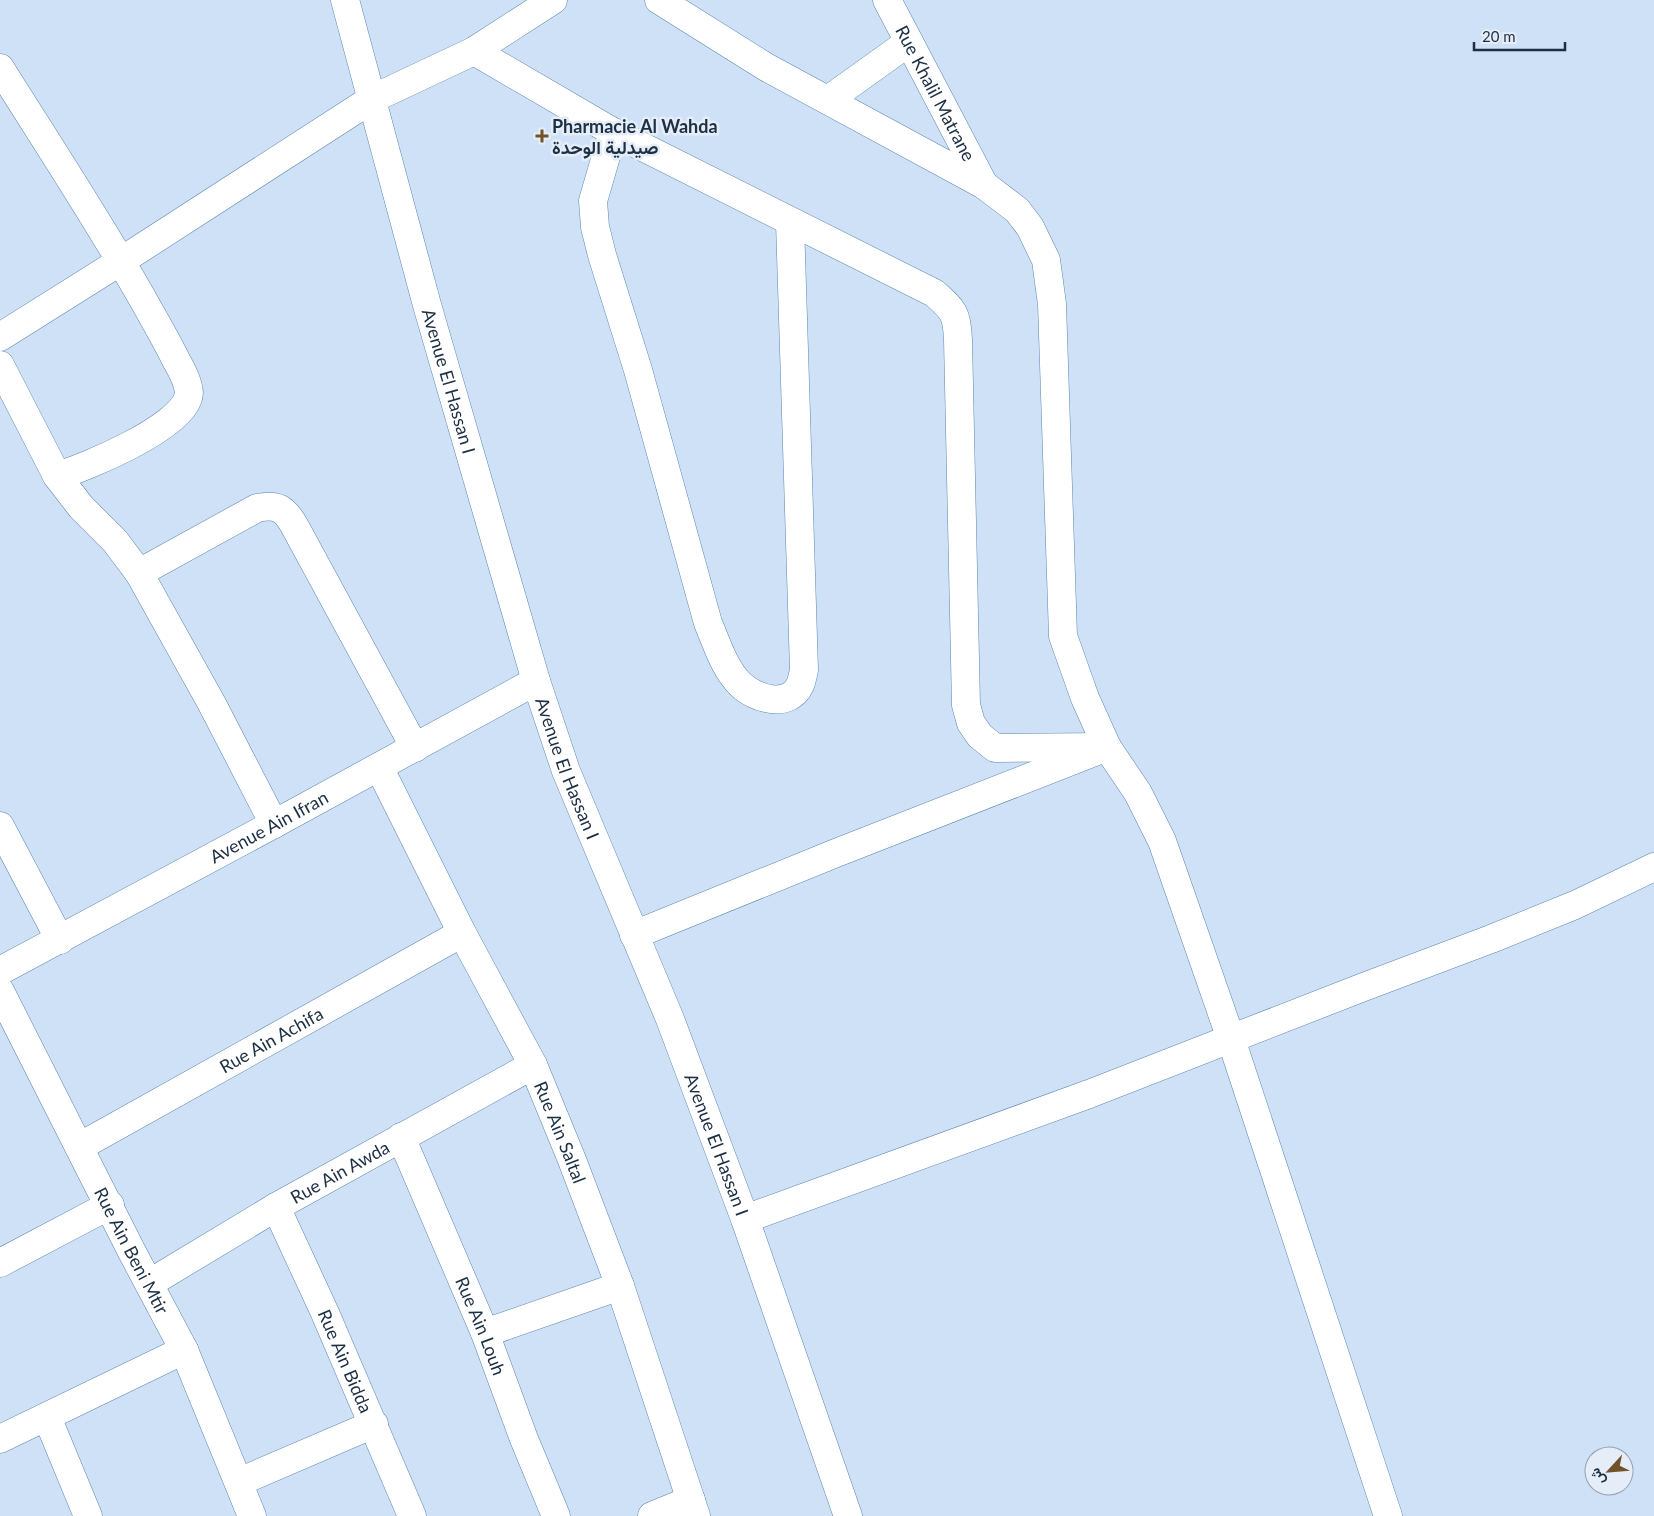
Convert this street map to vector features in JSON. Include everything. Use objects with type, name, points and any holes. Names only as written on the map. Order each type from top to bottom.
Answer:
[{"type":"street","name":"Avenue El Hassan I","points":[[345,0],[430,314],[536,681],[566,771],[670,1018],[745,1219],[848,1516]]},
{"type":"street","points":[[0,337],[372,99],[474,51],[553,0]]},
{"type":"street","points":[[659,0],[766,67],[984,185],[1017,210],[1030,227],[1046,260],[1052,304],[1063,636],[1085,698],[1107,747],[1138,793],[1162,841],[1231,1039],[1388,1516]]},
{"type":"street","name":"Rue Khalil Matrane","points":[[887,0],[984,185]]},
{"type":"street","points":[[828,100],[909,42]]},
{"type":"street","points":[[474,51],[613,132],[934,293],[949,306],[957,321],[966,706],[971,723],[980,736],[995,748],[1107,747]]},
{"type":"street","points":[[0,68],[121,261],[184,374],[189,389],[188,399],[180,411],[167,423],[124,449],[90,465],[57,476]]},
{"type":"street","points":[[613,132],[593,202],[595,227],[602,255],[638,370],[708,623],[723,660],[741,685],[770,700],[780,699],[792,694],[800,686],[804,670],[790,222]]},
{"type":"street","points":[[0,365],[57,476],[81,507],[115,541],[139,573],[212,704],[274,824]]},
{"type":"street","points":[[139,573],[257,508],[278,507],[288,514],[415,748]]},
{"type":"street","name":"Avenue Ain Ifran","points":[[0,971],[379,768],[536,681]]},
{"type":"street","points":[[634,935],[836,853],[1107,747]]},
{"type":"street","name":"Rue Ain Saltal","points":[[379,768],[462,933],[534,1065],[620,1286],[694,1508]]},
{"type":"street","points":[[0,826],[60,940]]},
{"type":"street","points":[[745,1219],[1089,1094],[1566,909],[1654,867]]},
{"type":"street","name":"Rue Ain Achifa","points":[[79,1146],[462,933]]},
{"type":"street","name":"Rue Ain Beni Mtir","points":[[0,991],[184,1350],[252,1516]]},
{"type":"street","name":"Rue Ain Awda","points":[[150,1283],[401,1137],[534,1065]]},
{"type":"street","name":"Rue Ain Louh","points":[[401,1137],[485,1333],[524,1439],[556,1516]]},
{"type":"street","points":[[0,1263],[110,1205]]},
{"type":"street","name":"Rue Ain Bidda","points":[[276,1208],[325,1313],[412,1516]]},
{"type":"street","points":[[485,1333],[620,1286]]},
{"type":"street","points":[[0,1439],[184,1350]]},
{"type":"street","points":[[47,1417],[88,1516]]},
{"type":"street","points":[[239,1482],[374,1424]]},
{"type":"street","points":[[652,1516],[694,1508]]},
{"type":"place","name":"Pharmacie Al Wahda صيدلية الوحدة","points":[[542,136]]}]
